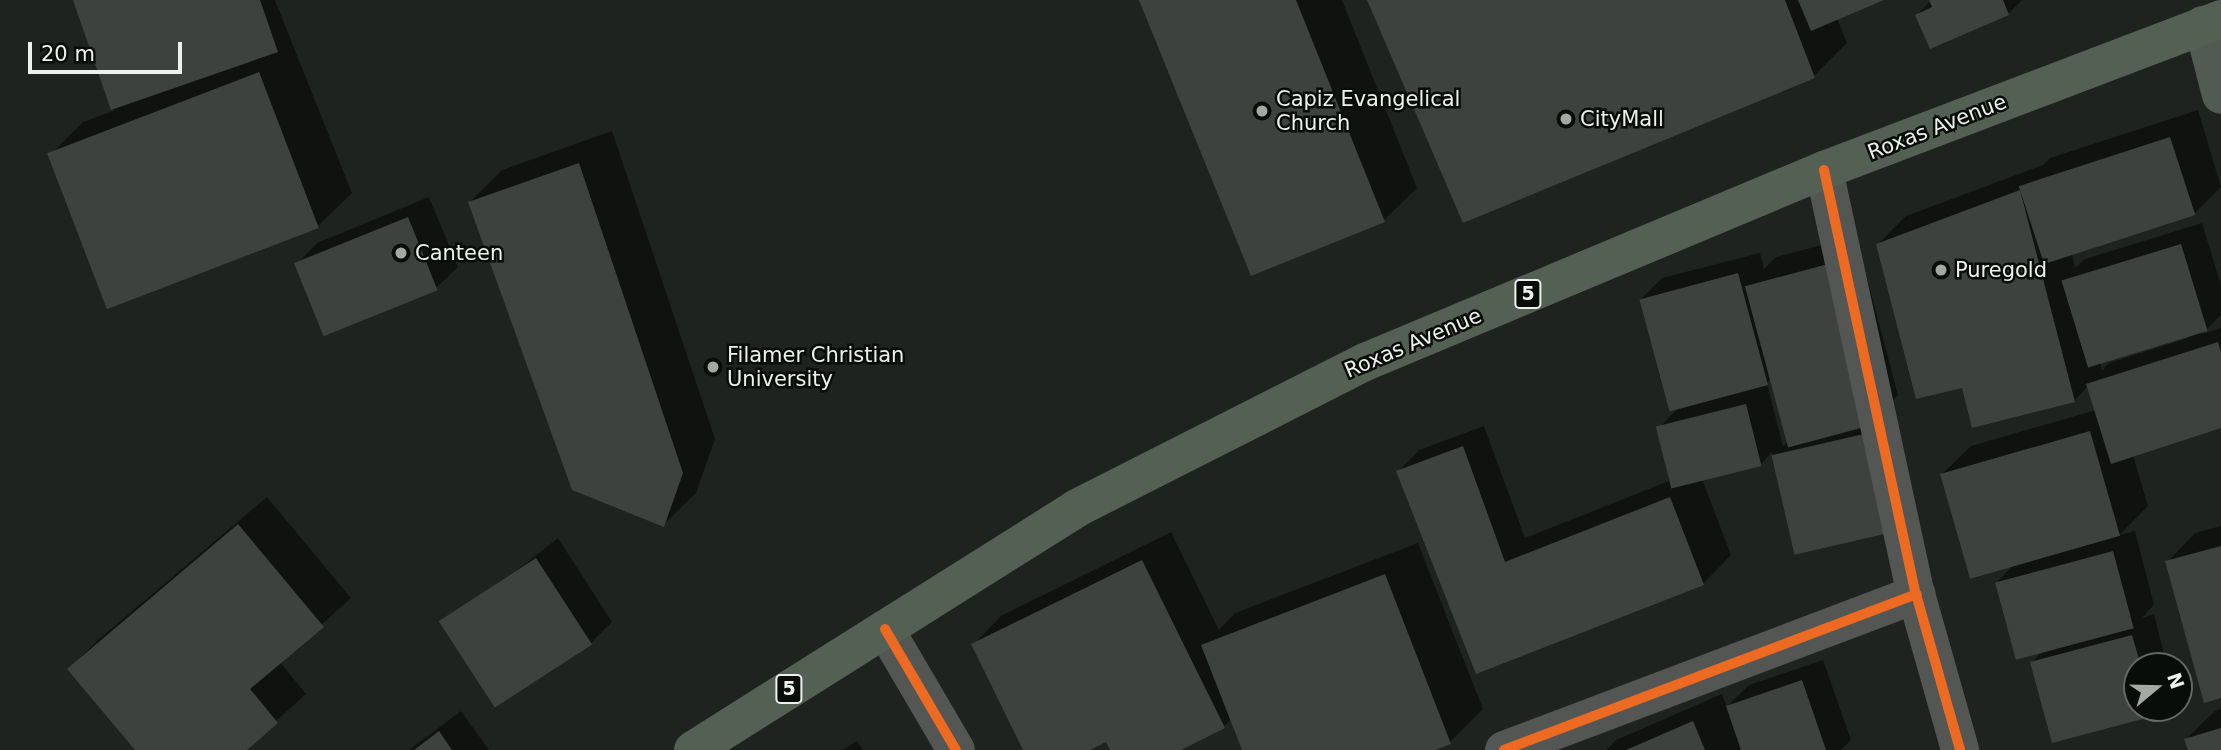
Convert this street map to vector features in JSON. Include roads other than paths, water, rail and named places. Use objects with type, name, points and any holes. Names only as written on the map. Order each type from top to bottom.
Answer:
[{"type":"highway","name":"Roxas Avenue","points":[[692,750],[1077,508],[1365,362],[1824,170],[2212,22]]},
{"type":"main road","points":[[2212,22],[2221,95]]},
{"type":"street","points":[[1824,170],[1916,594],[1960,750]]},
{"type":"street","points":[[1510,749],[1916,594]]},
{"type":"street","points":[[885,629],[956,750]]},
{"type":"place","name":"Capiz Evangelical Church","points":[[1262,111]]},
{"type":"place","name":"CityMall","points":[[1566,119]]},
{"type":"place","name":"Canteen","points":[[401,253]]},
{"type":"place","name":"Puregold","points":[[1941,270]]},
{"type":"place","name":"Filamer Christian University","points":[[713,367]]}]
